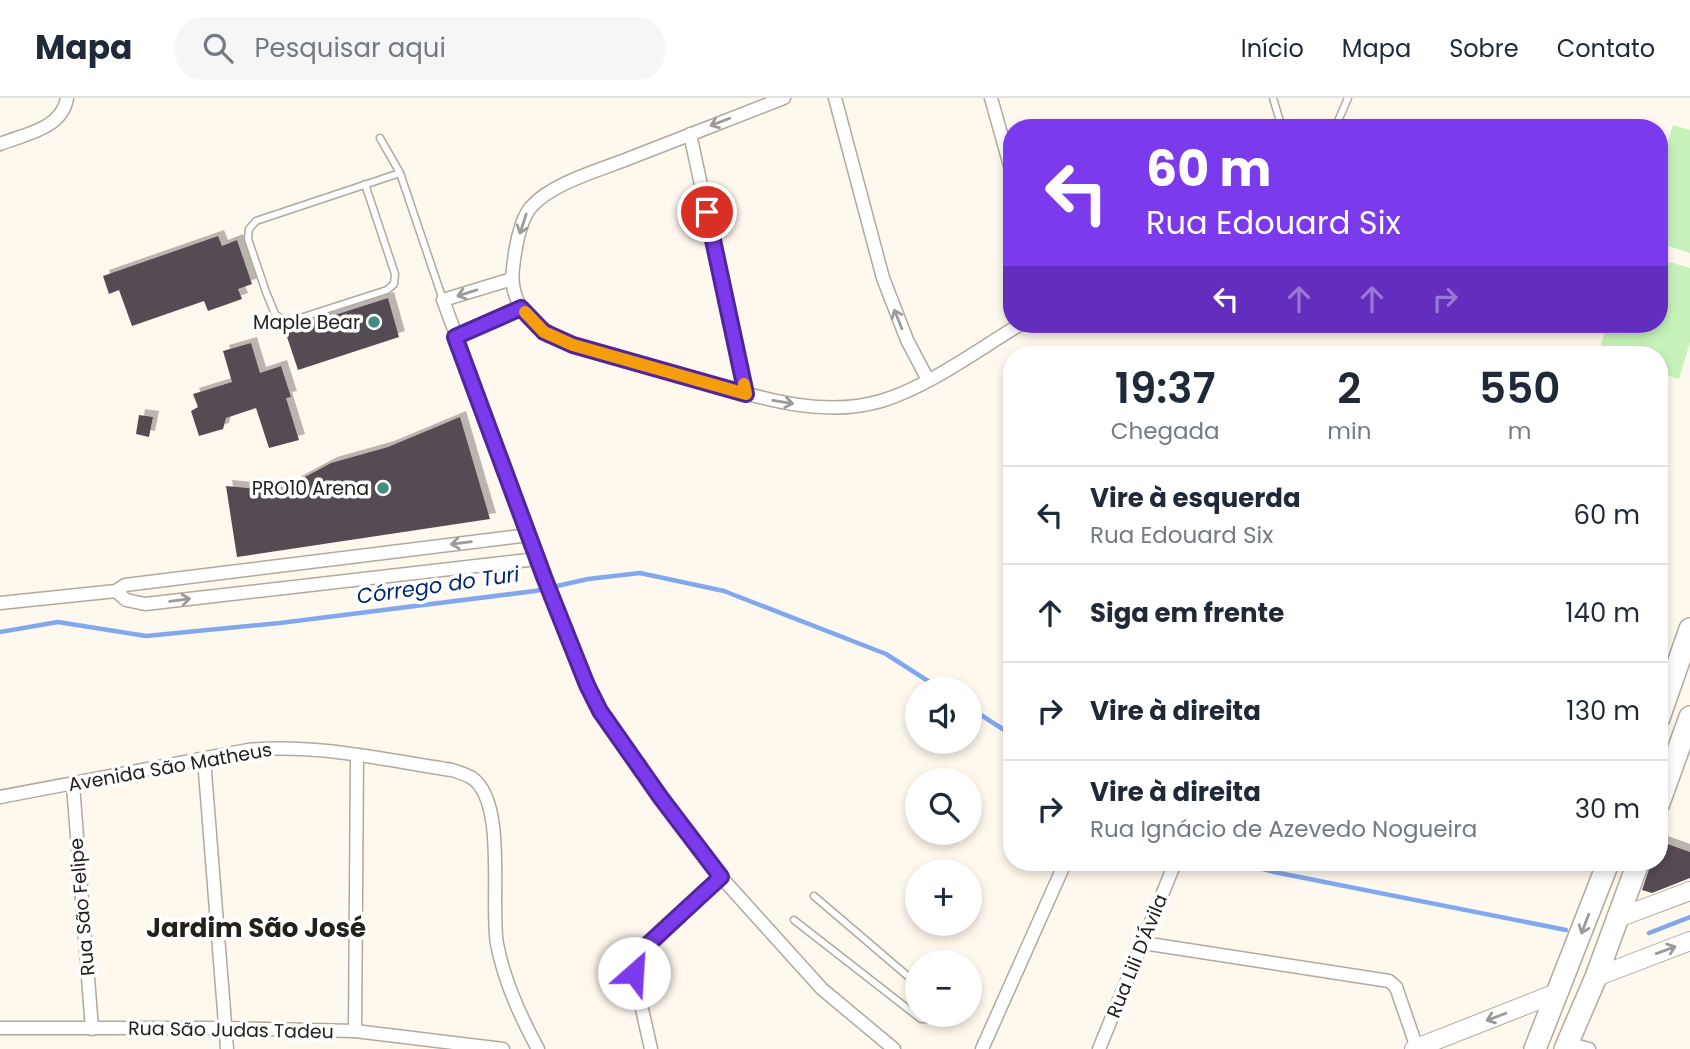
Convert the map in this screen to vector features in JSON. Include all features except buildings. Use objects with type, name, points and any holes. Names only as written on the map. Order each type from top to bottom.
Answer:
[{"type":"main road","points":[[1668,692],[1690,629]]},
{"type":"main road","points":[[1668,778],[1690,717]]},
{"type":"main road","points":[[1535,1049],[1605,871]]},
{"type":"main road","points":[[1567,1047],[1635,871]]},
{"type":"main road","points":[[1618,918],[1690,891]]},
{"type":"main road","points":[[1596,976],[1690,942]]},
{"type":"main road","points":[[1416,1048],[1559,992]]},
{"type":"street","points":[[0,144],[52,124],[61,114],[67,98]]},
{"type":"street","points":[[784,98],[584,176],[541,198],[528,210],[521,228],[512,279],[521,308],[544,332],[573,345],[746,394],[817,407],[852,407],[879,402],[907,392],[1006,333]]},
{"type":"street","points":[[835,98],[883,278],[903,331],[928,380]]},
{"type":"street","points":[[991,98],[1003,141]]},
{"type":"street","points":[[690,134],[746,394]]},
{"type":"street","points":[[512,279],[443,300],[537,559],[576,659],[600,711],[721,877],[822,989],[894,1049]]},
{"type":"street","points":[[455,337],[521,308]]},
{"type":"street","points":[[0,603],[116,591],[125,585],[529,535]]},
{"type":"street","points":[[116,591],[126,600],[145,604],[537,559]]},
{"type":"street","name":"Avenida São Matheus","points":[[0,797],[248,750],[282,747],[452,769],[473,779],[488,799],[494,822],[494,908],[497,943],[521,1017],[538,1049]]},
{"type":"street","points":[[355,1031],[357,756]]},
{"type":"street","points":[[204,759],[227,1049]]},
{"type":"street","name":"Rua São Felipe","points":[[72,785],[92,1029]]},
{"type":"street","points":[[982,1049],[1061,871]]},
{"type":"street","name":"Rua Lili D'Ávila","points":[[1099,1049],[1172,871]]},
{"type":"street","points":[[650,1049],[634,973],[635,960],[721,877]]},
{"type":"street","points":[[1143,943],[1389,981],[1396,987],[1416,1048]]},
{"type":"street","name":"Rua São Judas Tadeu","points":[[0,1028],[355,1031],[503,1049]]},
{"type":"street","points":[[1567,1047],[1589,1049]]},
{"type":"lane","points":[[1273,98],[1279,119]]},
{"type":"lane","points":[[1339,119],[1349,98]]},
{"type":"lane","points":[[380,138],[400,173],[443,300]]},
{"type":"lane","points":[[365,184],[395,274],[394,284],[387,290],[294,320],[283,320],[275,314],[266,292],[248,239],[249,229],[256,221],[365,184],[400,173]]},
{"type":"lane","points":[[814,896],[905,974]]},
{"type":"lane","points":[[794,920],[905,1007]]},
{"type":"green space","points":[[1673,125],[1690,130],[1690,253],[1668,246],[1668,142]]},
{"type":"green space","points":[[1668,262],[1690,268],[1690,342],[1679,379],[1668,376],[1668,346],[1601,346],[1604,333],[1668,333]]},
{"type":"waterway","name":"Córrego do Turi","points":[[0,632],[58,622],[146,636],[280,623],[535,591],[588,579],[640,573],[724,591],[886,654],[922,677]]},
{"type":"waterway","name":"Córrego do Turi","points":[[982,716],[1003,729]]},
{"type":"waterway","name":"Córrego do Turi","points":[[1270,871],[1566,930]]},
{"type":"waterway","name":"Córrego do Turi","points":[[1649,933],[1690,917]]},
{"type":"slow traffic","points":[[525,312],[544,332],[573,345],[746,394],[744,384]]},
{"type":"place","name":"Maple Bear","points":[[374,322]]},
{"type":"place","name":"PRO10 Arena","points":[[383,488]]},
{"type":"district","name":"Jardim São José","points":[[256,928]]},
{"type":"route","points":[[634,973],[635,960],[645,947],[721,877],[600,711],[587,685],[455,337],[521,308],[544,332],[573,345],[746,394],[707,212]]}]
